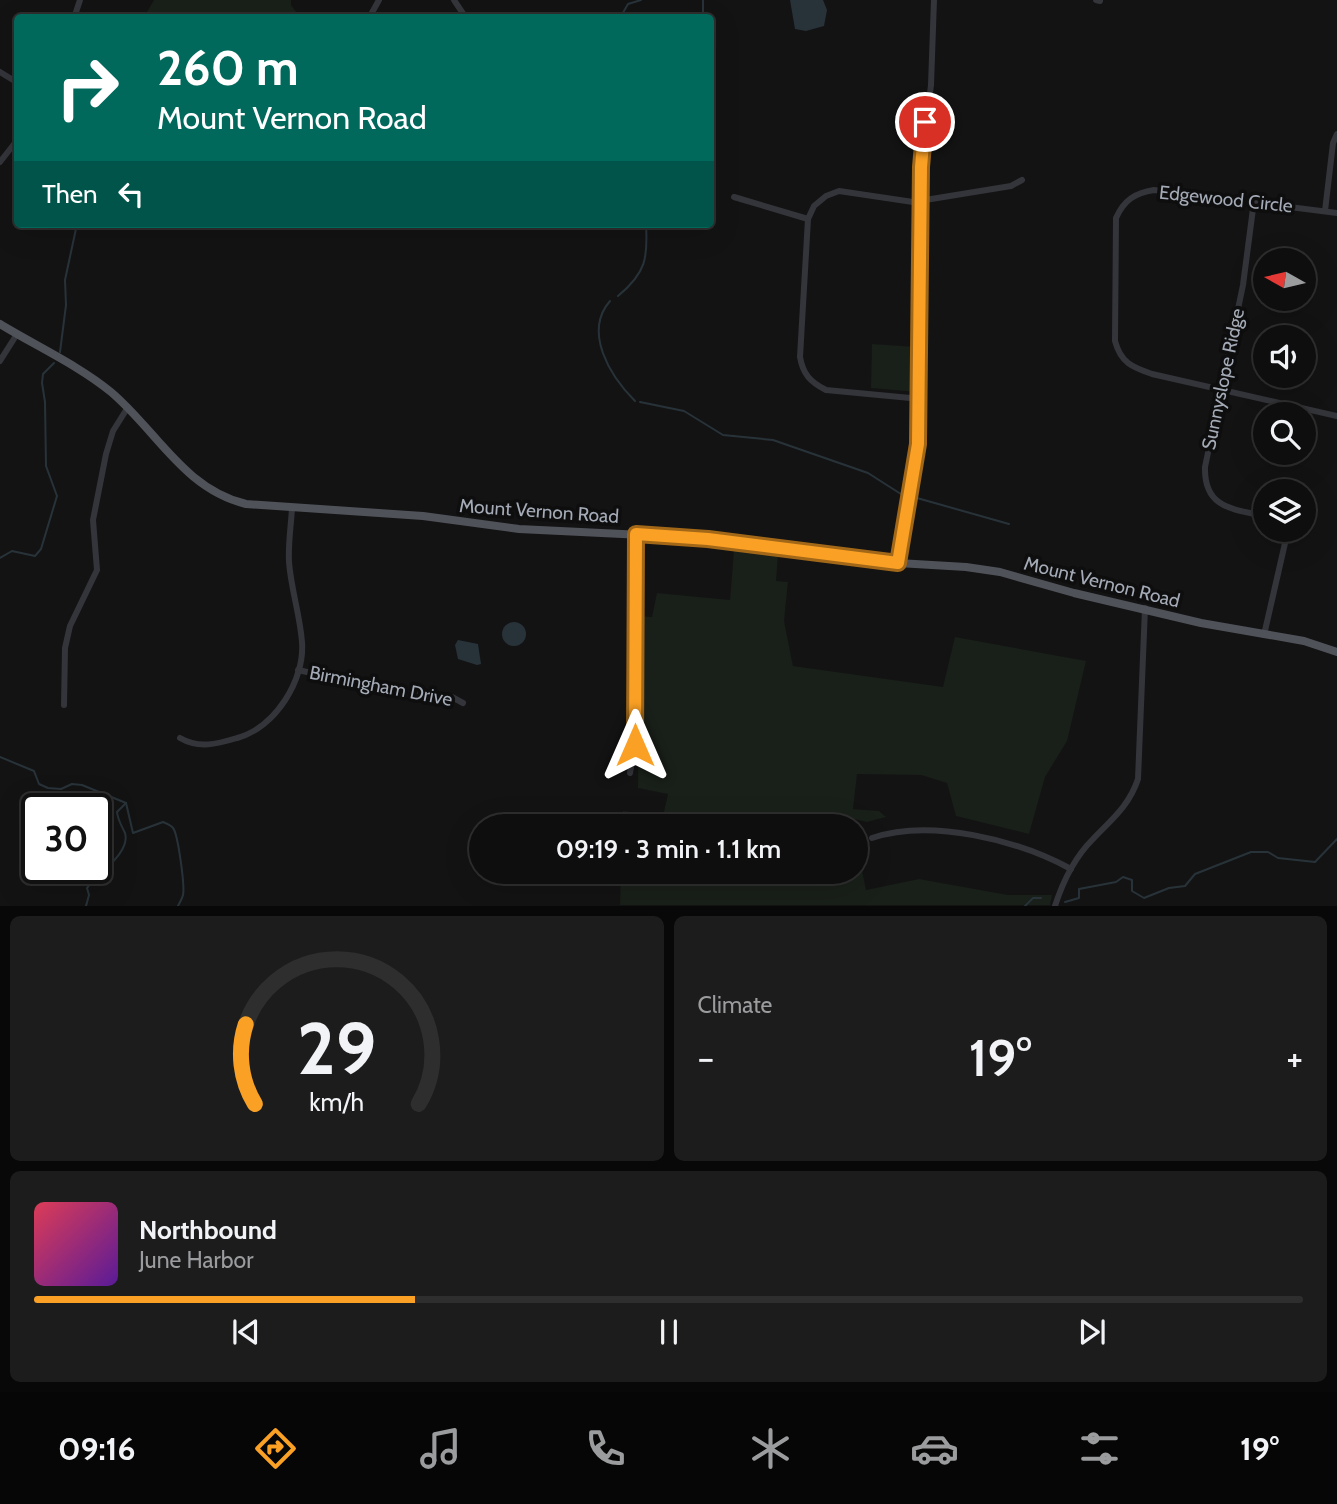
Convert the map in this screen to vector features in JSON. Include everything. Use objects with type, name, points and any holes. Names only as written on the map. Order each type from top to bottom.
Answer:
[{"type":"main road","name":"Mount Vernon Road","points":[[0,324],[107,389],[128,407],[191,477],[208,490],[246,504],[424,516],[533,530],[708,539],[898,563],[966,567],[1000,572],[1074,593],[1264,635],[1304,641],[1337,652]]},
{"type":"street","points":[[898,563],[915,472],[920,399],[921,200],[923,145],[932,85],[934,0]]},
{"type":"street","points":[[1325,211],[1333,143],[1337,134]]},
{"type":"street","points":[[0,162],[14,144]]},
{"type":"street","points":[[920,399],[826,390],[813,384],[806,376],[800,357],[808,219],[814,206],[826,196],[839,191],[913,202],[997,189],[1022,180]]},
{"type":"street","name":"Edgewood Circle","points":[[1337,213],[1154,190],[1130,198],[1121,206],[1116,218],[1115,341],[1118,353],[1126,365],[1152,374],[1337,416]]},
{"type":"street","points":[[734,197],[808,219]]},
{"type":"street","name":"Sunnyslope Ridge","points":[[1253,514],[1231,509],[1211,496],[1204,485],[1205,467],[1242,285],[1254,201]]},
{"type":"street","points":[[0,361],[17,334]]},
{"type":"street","points":[[64,705],[65,648],[70,626],[97,570],[93,520],[103,465],[113,430],[128,407]]},
{"type":"street","points":[[180,738],[196,745],[244,737],[258,729],[284,702],[298,670],[302,642],[289,563],[292,508]]},
{"type":"street","points":[[629,773],[635,745],[636,534]]},
{"type":"street","points":[[1264,635],[1285,542]]},
{"type":"street","points":[[1055,905],[1070,869],[1091,840],[1128,804],[1138,779],[1145,608]]},
{"type":"street","name":"Birmingham Drive","points":[[298,670],[413,695],[452,697],[463,702]]},
{"type":"street","points":[[872,838],[896,832],[951,831],[1039,853],[1070,869]]},
{"type":"shaded area","points":[[154,0],[291,0],[291,5],[298,14],[146,14]]},
{"type":"shaded area","points":[[790,0],[823,0],[827,10],[824,26],[806,31],[795,29]]},
{"type":"shaded area","points":[[872,344],[917,347],[917,392],[871,388]]},
{"type":"shaded area","points":[[734,550],[778,555],[776,581],[788,582],[784,621],[793,666],[943,687],[955,637],[1086,661],[1067,741],[1045,777],[1029,834],[956,816],[947,783],[921,775],[857,774],[853,809],[879,811],[886,817],[868,822],[868,814],[663,814],[668,794],[638,788],[639,616],[652,617],[657,593],[730,600]]},
{"type":"shaded area","points":[[514,622],[523,625],[526,634],[523,643],[514,646],[505,643],[502,634],[505,625]]},
{"type":"shaded area","points":[[458,640],[478,644],[481,664],[458,659],[455,645]]},
{"type":"shaded area","points":[[623,811],[647,814],[623,814]]},
{"type":"shaded area","points":[[919,879],[1008,895],[1052,895],[1050,905],[620,905],[621,884],[865,884],[866,890]]},
{"type":"waterway","points":[[622,14],[628,4],[641,0]]},
{"type":"waterway","points":[[703,0],[703,14]]},
{"type":"waterway","points":[[60,352],[66,305],[65,280],[76,228]]},
{"type":"waterway","points":[[618,296],[640,272],[645,256],[646,228]]},
{"type":"waterway","points":[[610,301],[602,313],[599,340],[609,367],[635,401]]},
{"type":"waterway","points":[[0,558],[12,551],[35,556],[41,549],[57,496],[46,466],[42,383],[43,374],[54,363]]},
{"type":"waterway","points":[[640,402],[684,411],[723,435],[773,440],[868,473],[904,496]]},
{"type":"waterway","points":[[917,498],[1009,524]]},
{"type":"waterway","points":[[0,757],[34,771],[39,784],[48,788],[61,789],[72,784],[82,785],[126,803],[117,812],[125,833],[123,848],[87,888],[89,895],[86,906]]},
{"type":"waterway","points":[[126,803],[133,833],[163,822],[173,828],[183,882],[183,895],[178,906]]},
{"type":"waterway","points":[[1065,902],[1079,898],[1079,889],[1116,882],[1123,877],[1132,880],[1132,891],[1144,898],[1169,888],[1185,886],[1195,874],[1251,852],[1268,852],[1278,858],[1315,862],[1337,839]]},
{"type":"waterway","points":[[1025,906],[1033,898],[1041,898]]},
{"type":"route","points":[[635,745],[636,534],[708,539],[898,563],[911,499],[918,444],[921,167],[925,122]]}]
